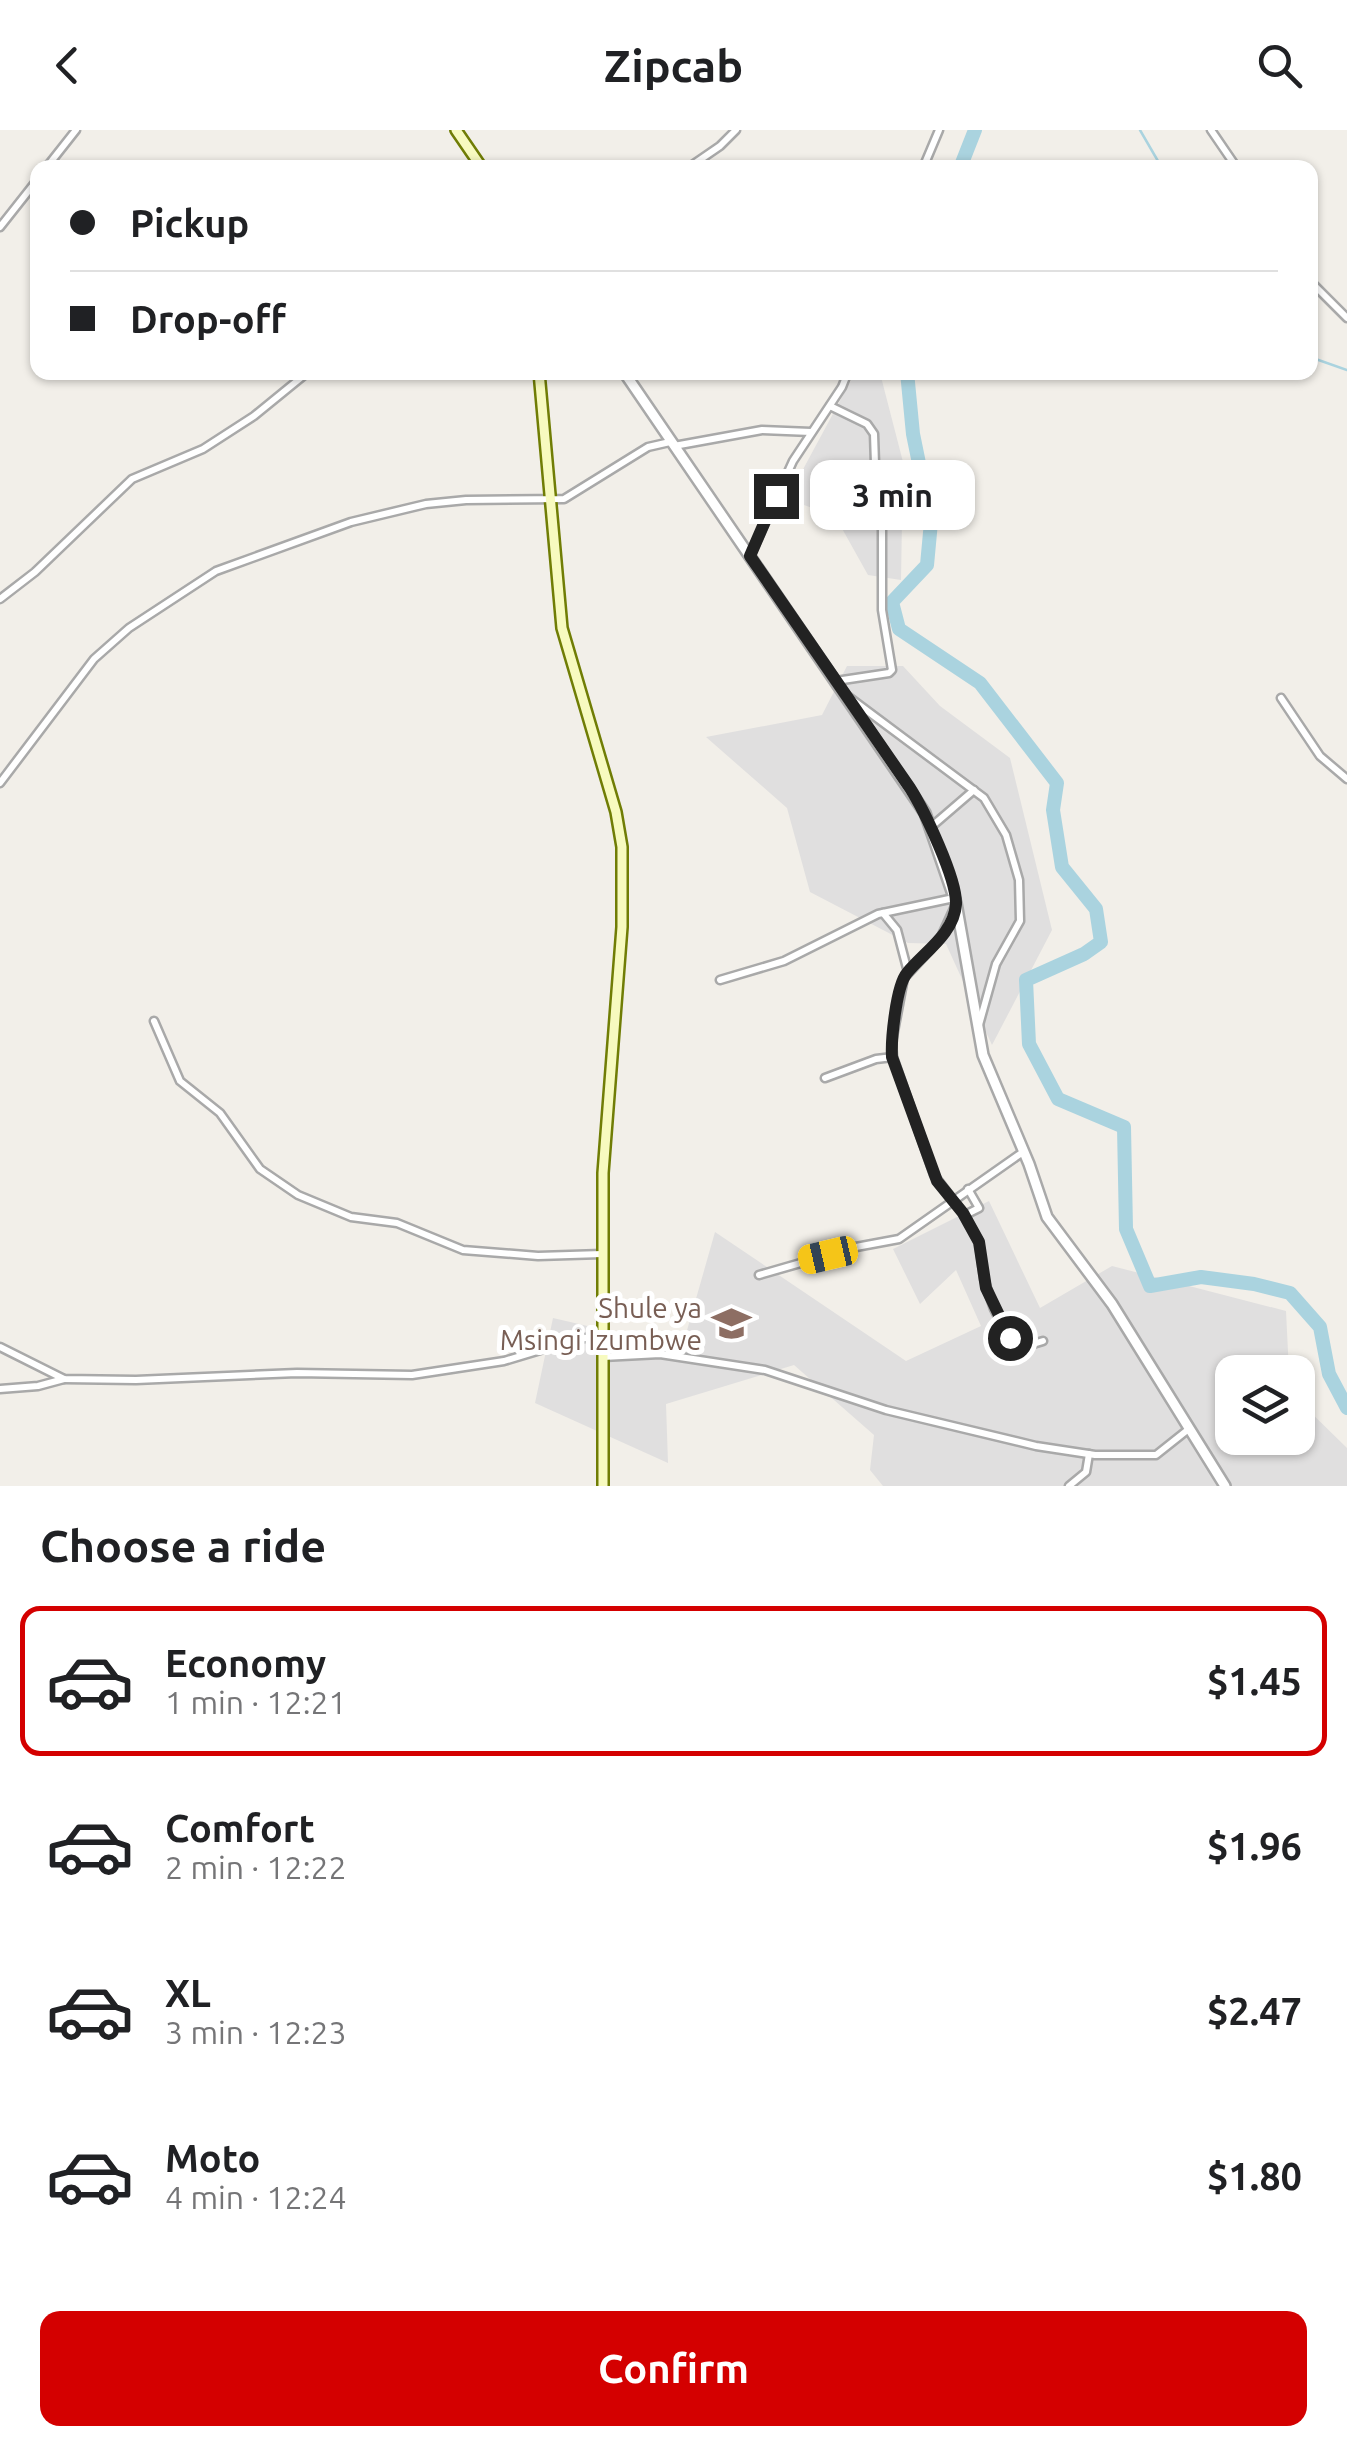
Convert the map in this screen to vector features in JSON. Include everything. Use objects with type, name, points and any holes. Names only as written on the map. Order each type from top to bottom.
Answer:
[{"type":"main road","points":[[456,130],[477,160]]},
{"type":"main road","points":[[540,380],[560,615],[567,653],[616,812],[622,847],[622,927],[603,1173],[603,1486]]},
{"type":"street","points":[[52,160],[76,130]]},
{"type":"street","points":[[700,160],[736,130]]},
{"type":"street","points":[[926,160],[939,130]]},
{"type":"street","points":[[1211,130],[1232,160]]},
{"type":"street","points":[[0,226],[30,189]]},
{"type":"street","points":[[1318,289],[1347,318]]},
{"type":"street","points":[[0,599],[35,572],[132,478],[203,449],[254,416],[298,380]]},
{"type":"street","points":[[629,380],[910,788],[931,826],[955,901],[988,1070],[1050,1224],[1112,1304],[1225,1486]]},
{"type":"street","points":[[750,556],[776,496],[844,380]]},
{"type":"street","points":[[830,406],[866,424],[874,434],[882,509],[882,610],[892,670],[889,674],[835,682]]},
{"type":"street","points":[[0,782],[94,659],[129,628],[216,571],[351,522],[426,504],[567,498],[648,446],[762,430],[811,432]]},
{"type":"street","points":[[846,695],[974,790],[990,804],[1001,823],[1014,858],[1020,920],[996,964],[978,1031]]},
{"type":"street","points":[[1281,698],[1320,756],[1347,779]]},
{"type":"street","points":[[931,826],[974,790]]},
{"type":"street","points":[[720,980],[784,961],[883,912],[955,901]]},
{"type":"street","points":[[955,901],[944,934],[908,972],[902,985],[892,1057],[932,1168],[979,1242],[986,1288],[1007,1334],[1020,1348],[1043,1342]]},
{"type":"street","points":[[883,912],[897,930],[908,972]]},
{"type":"street","points":[[154,1021],[180,1081],[220,1113],[260,1169],[291,1192],[345,1215],[397,1223],[463,1250],[554,1256],[602,1254]]},
{"type":"street","points":[[824,1078],[892,1057]]},
{"type":"street","points":[[759,1274],[898,1239],[1024,1152]]},
{"type":"street","points":[[965,1216],[979,1208],[968,1189]]},
{"type":"street","points":[[0,1389],[64,1379],[412,1374],[504,1361],[577,1339],[602,1336]]},
{"type":"street","points":[[0,1348],[64,1379]]},
{"type":"street","points":[[602,1357],[660,1354],[746,1366],[886,1410],[1036,1446],[1088,1454],[1156,1455],[1190,1428]]},
{"type":"street","points":[[1069,1486],[1086,1472],[1088,1454]]},
{"type":"shaded area","points":[[851,380],[882,380],[903,462],[901,580],[868,575],[835,516],[787,499]]},
{"type":"shaded area","points":[[847,666],[903,666],[940,706],[1010,758],[1052,930],[992,1045],[946,944],[908,943],[810,892],[787,808],[706,737],[822,715]]},
{"type":"shaded area","points":[[989,1201],[1040,1308],[1112,1266],[1286,1311],[1288,1355],[1215,1355],[1215,1455],[1315,1455],[1315,1417],[1347,1448],[1347,1486],[883,1486],[870,1470],[874,1435],[794,1365],[666,1404],[668,1463],[535,1403],[553,1318],[682,1348],[715,1232],[906,1361],[981,1326],[956,1270],[920,1304],[893,1249]]},
{"type":"waterway","points":[[963,160],[975,130]]},
{"type":"waterway","points":[[1140,130],[1157,160]]},
{"type":"waterway","points":[[1318,360],[1347,370]]},
{"type":"waterway","points":[[908,380],[913,434],[931,522],[927,565],[892,602],[899,629],[980,683],[1057,783],[1053,810],[1062,867],[1096,909],[1101,942],[1084,954],[1026,980],[1029,1044],[1058,1099],[1124,1127],[1126,1229],[1150,1286],[1201,1277],[1290,1293],[1320,1327],[1329,1374],[1347,1408]]},
{"type":"place","name":"Shule ya Msingi Izumbwe","points":[[732,1323]]},
{"type":"route","points":[[776,496],[750,556],[910,788],[931,826],[946,867],[956,903],[944,934],[902,982],[892,1057],[937,1181],[963,1213],[979,1242],[986,1288],[1010,1338]]}]
